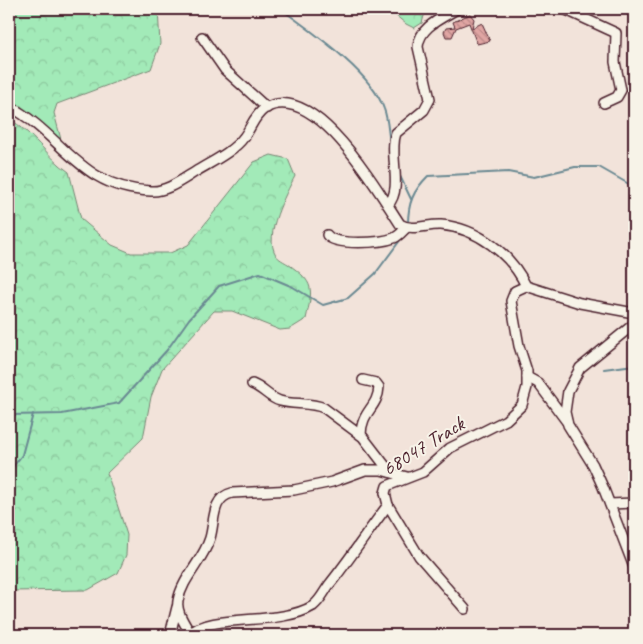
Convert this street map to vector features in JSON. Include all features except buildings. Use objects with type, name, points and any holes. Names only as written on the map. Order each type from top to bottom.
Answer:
[{"type":"street","points":[[388,205],[394,194],[393,157],[396,134],[424,110],[430,99],[418,47],[419,38],[426,29],[457,9]]},
{"type":"street","points":[[564,9],[616,33],[614,62],[621,90],[617,97],[604,103]]},
{"type":"street","points":[[202,38],[225,70],[267,108]]},
{"type":"street","points":[[9,106],[44,129],[68,156],[96,178],[151,191],[165,188],[180,181],[235,146],[244,137],[258,115],[267,108],[281,104],[291,104],[314,116],[354,156],[374,181],[400,224],[406,228]]},
{"type":"street","points":[[327,235],[336,242],[386,240],[397,236],[406,228],[442,225],[456,228],[478,237],[511,261],[526,286],[580,303],[634,313]]},
{"type":"street","name":"68047 Track","points":[[189,634],[214,623],[275,618],[296,613],[313,606],[357,550],[388,505],[385,493],[387,486],[423,472],[456,445],[516,412],[525,396],[527,377],[515,331],[510,301],[515,291],[526,286]]},
{"type":"street","points":[[568,425],[566,403],[568,391],[580,368],[634,324]]},
{"type":"street","points":[[527,377],[538,383],[568,425],[593,465],[634,567]]},
{"type":"street","points":[[361,435],[364,416],[377,399],[379,387],[376,383],[363,380]]},
{"type":"street","points":[[252,384],[261,387],[274,399],[317,405],[324,408],[361,435],[390,472]]},
{"type":"street","points":[[170,635],[180,592],[207,546],[216,506],[223,496],[232,493],[294,490],[332,482],[365,470],[390,472],[408,477]]},
{"type":"street","points":[[610,504],[634,503]]},
{"type":"street","points":[[388,505],[419,556],[465,609]]},
{"type":"street","points":[[177,607],[189,634]]},
{"type":"green space","points":[[9,9],[158,9],[160,44],[151,69],[57,104],[54,113],[63,147],[9,103]]},
{"type":"green space","points":[[388,9],[426,9],[422,23],[414,28]]},
{"type":"green space","points":[[9,119],[18,124],[69,172],[81,219],[112,245],[131,253],[170,253],[188,245],[254,162],[271,155],[288,159],[295,176],[277,215],[272,237],[273,247],[278,258],[303,276],[310,287],[310,300],[306,319],[290,329],[280,330],[232,311],[214,311],[162,369],[151,397],[143,438],[107,473],[127,535],[126,555],[118,573],[88,590],[9,591]]},
{"type":"waterway","points":[[9,14],[18,9]]},
{"type":"waterway","points":[[281,9],[339,54],[367,81],[384,109],[390,143]]},
{"type":"waterway","points":[[408,224],[412,198],[428,176],[508,172],[534,177],[575,167],[599,167],[634,187]]},
{"type":"waterway","points":[[399,174],[411,199]]},
{"type":"waterway","points":[[9,415],[62,414],[119,403],[167,350],[189,319],[219,286],[260,273],[293,287],[323,305],[348,298],[375,274],[404,235]]},
{"type":"waterway","points":[[604,369],[634,365]]},
{"type":"waterway","points":[[9,472],[22,455],[33,414]]}]
